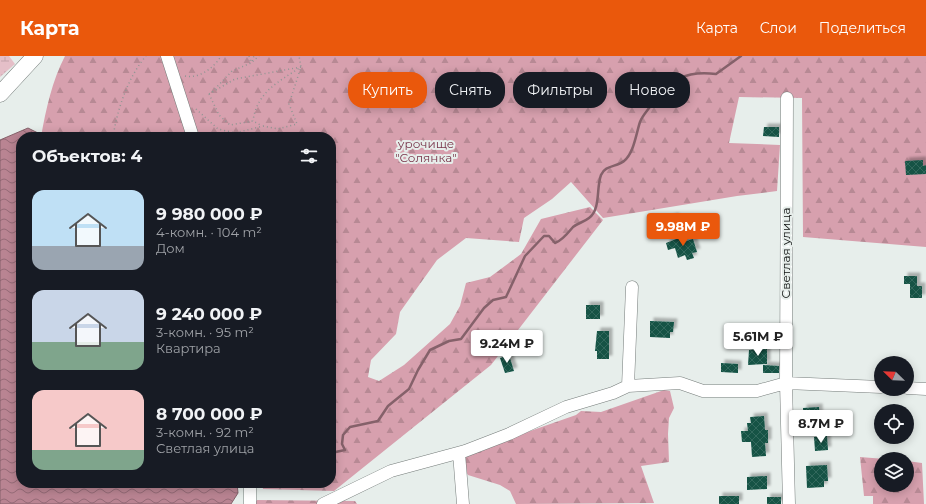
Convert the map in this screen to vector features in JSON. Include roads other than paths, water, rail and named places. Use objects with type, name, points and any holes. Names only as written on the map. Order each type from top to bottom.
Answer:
[{"type":"main road","points":[[0,94],[35,56]]},
{"type":"street","points":[[169,62],[191,132]]},
{"type":"street","name":"Светлая улица","points":[[787,98],[786,383],[789,504]]},
{"type":"street","points":[[628,386],[632,287]]},
{"type":"street","points":[[323,504],[391,471],[462,452],[509,434],[566,406],[628,386],[680,383],[703,391],[757,391],[786,383],[874,387]]},
{"type":"street","points":[[914,388],[926,389]]},
{"type":"street","points":[[462,452],[463,504]]},
{"type":"street","points":[[250,488],[250,504]]},
{"type":"water","points":[[28,128],[36,132],[19,132]]},
{"type":"water","points":[[16,133],[16,488],[238,488],[238,493],[231,504],[0,504],[0,140]]},
{"type":"waterway","points":[[336,452],[345,450],[342,444],[343,435],[350,427],[378,421],[388,406],[409,389],[430,350],[449,341],[461,339],[484,308],[493,300],[506,297],[525,256],[544,236],[549,236],[555,243],[558,242],[573,227],[593,214],[597,204],[601,175],[605,169],[621,163],[627,158],[632,148],[641,120],[658,96],[665,89],[679,78],[687,75],[705,73],[716,74],[741,56]]},
{"type":"park label","name":"урочище \"Солянка\"","points":[[426,151]]}]
